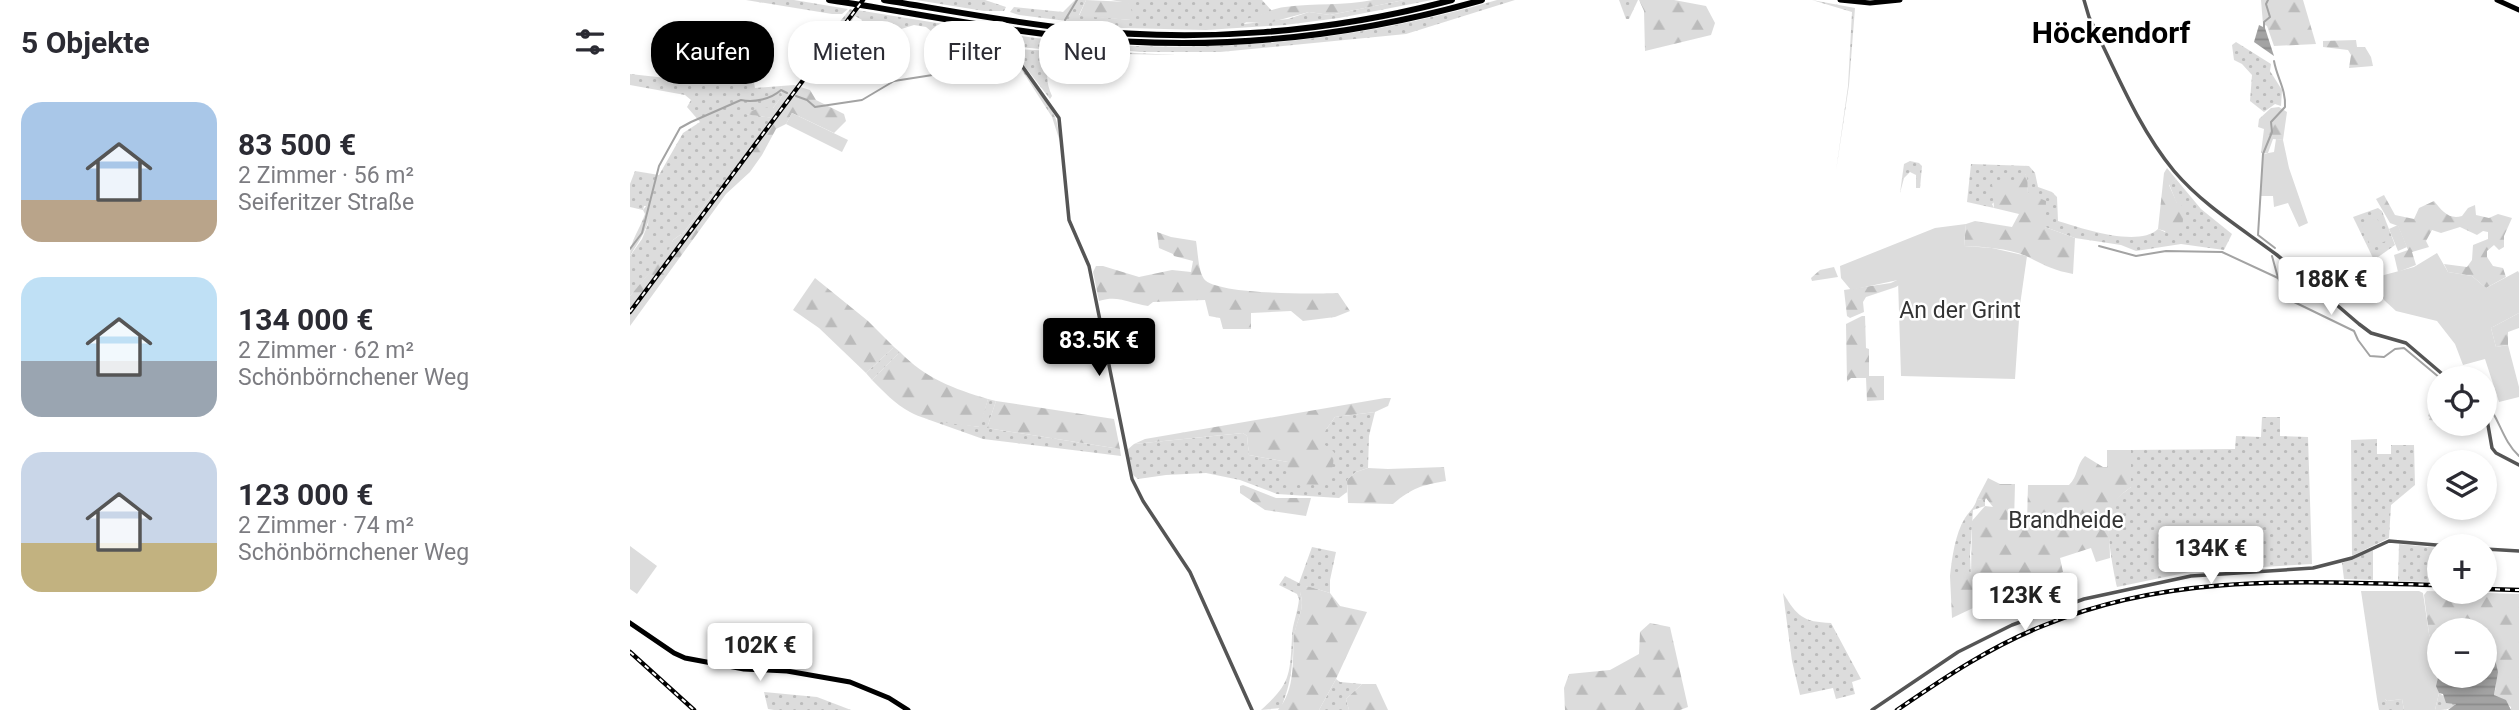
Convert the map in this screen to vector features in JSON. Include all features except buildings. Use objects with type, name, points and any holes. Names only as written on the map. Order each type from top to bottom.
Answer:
[{"type":"highway","points":[[829,0],[1071,37],[1143,42],[1295,38],[1371,27],[1482,0]]},
{"type":"highway","points":[[884,0],[1011,21],[1106,32],[1219,34],[1329,25],[1452,0]]},
{"type":"main road","points":[[1840,0],[1870,3],[1900,0]]},
{"type":"main road","points":[[2497,0],[2519,9]]},
{"type":"main road","points":[[630,623],[681,656],[744,669],[787,671],[850,682],[889,698],[908,710]]},
{"type":"street","points":[[2084,0],[2089,18],[2147,131],[2167,162],[2193,191],[2229,222],[2277,255],[2371,333],[2406,343],[2433,366]]},
{"type":"street","points":[[1025,69],[1059,118],[1069,220],[1088,266],[1132,479],[1143,501],[1190,572],[1252,710]]},
{"type":"street","points":[[2490,436],[2496,453],[2519,465]]},
{"type":"street","points":[[1872,710],[1958,652],[2012,625],[2084,598],[2191,576],[2313,568],[2352,558],[2389,541],[2427,544]]},
{"type":"street","points":[[2497,550],[2519,551]]},
{"type":"green space","points":[[746,0],[794,0],[848,9],[842,14],[832,14]]},
{"type":"green space","points":[[916,0],[985,0],[1006,7],[1004,11],[984,11]]},
{"type":"green space","points":[[1075,0],[1086,0],[1079,15],[1130,20],[1128,3],[1111,0],[1262,0],[1272,11],[1244,24],[1288,19],[1309,12],[1330,15],[1404,0],[1432,0],[1339,18],[1285,25],[1206,30],[1130,28],[1130,21],[1067,21],[1010,12],[1014,7],[1063,12]]},
{"type":"green space","points":[[1086,0],[1128,2],[1133,14],[1131,20],[1079,16]]},
{"type":"green space","points":[[1404,0],[1330,15],[1309,12],[1268,23],[1237,22],[1238,19],[1285,7]]},
{"type":"green space","points":[[1497,0],[1515,0],[1406,34],[1220,52],[1130,51],[1130,46],[1188,47],[1312,38],[1436,16]]},
{"type":"green space","points":[[1619,0],[1638,0],[1629,19],[1626,19]]},
{"type":"green space","points":[[1639,0],[1674,0],[1706,6],[1715,23],[1711,35],[1645,51],[1644,11]]},
{"type":"green space","points":[[1812,0],[1855,8],[1849,85],[1836,171],[1848,86],[1852,12]]},
{"type":"green space","points":[[2261,0],[2303,0],[2316,44],[2274,46],[2267,26],[2263,24]]},
{"type":"green space","points":[[850,9],[853,10],[844,21],[840,21]]},
{"type":"green space","points":[[857,10],[925,21],[924,27],[910,26],[910,21],[862,21],[855,16],[849,21]]},
{"type":"green space","points":[[1025,36],[1039,38],[1039,49],[1025,47]]},
{"type":"green space","points":[[2356,40],[2357,47],[2365,47],[2373,66],[2349,68],[2351,55],[2348,50],[2323,47],[2323,41]]},
{"type":"green space","points":[[2236,42],[2271,64],[2270,71],[2282,90],[2281,106],[2275,104],[2264,112],[2250,101],[2252,75],[2234,60],[2232,45]]},
{"type":"green space","points":[[1025,50],[1039,50],[1039,84],[1048,84],[1052,96],[1050,99],[1025,67]]},
{"type":"green space","points":[[1130,53],[1177,55],[1130,54]]},
{"type":"green space","points":[[1025,71],[1050,108],[1060,142],[1052,117]]},
{"type":"green space","points":[[630,74],[651,76],[651,84],[754,84],[755,88],[781,86],[782,96],[773,108],[746,114],[773,118],[723,184],[720,184],[684,232],[673,240],[670,249],[630,296],[630,256],[642,239],[648,224],[650,206],[644,206],[643,210],[630,207],[630,184],[635,171],[659,175],[683,133],[700,122],[687,107],[691,100],[685,95],[630,85]]},
{"type":"green space","points":[[794,85],[810,90],[816,100],[844,114],[846,121],[834,133],[792,113],[786,124],[776,129],[750,172],[726,194],[630,326],[630,296],[669,249],[673,240],[684,232],[720,184],[723,184],[772,118],[744,114],[762,107],[773,108],[782,96],[781,86]]},
{"type":"green space","points":[[2279,107],[2287,112],[2283,140],[2273,139],[2268,153],[2261,153],[2264,129],[2258,127],[2259,119],[2271,108]]},
{"type":"green space","points":[[792,113],[848,140],[842,152],[786,124]]},
{"type":"green space","points":[[2276,139],[2283,140],[2289,168],[2308,223],[2299,227],[2288,203],[2274,207],[2273,196],[2260,196],[2263,154],[2274,152]]},
{"type":"green space","points":[[1910,161],[1922,166],[1920,188],[1916,188],[1916,175],[1910,172],[1904,178],[1900,193],[1904,164]]},
{"type":"green space","points":[[1971,164],[2029,166],[2035,173],[2038,187],[2057,197],[2058,221],[2094,232],[2124,237],[2137,237],[2158,229],[2165,232],[2177,204],[2169,184],[2176,179],[2201,209],[2232,234],[2224,250],[2181,244],[2136,251],[2121,245],[2075,238],[2045,227],[2028,193],[2026,174],[1992,204],[1994,208],[1967,202]]},
{"type":"green space","points":[[2167,168],[2176,179],[2169,185],[2177,203],[2185,207],[2181,233],[2158,229],[2164,173]]},
{"type":"green space","points":[[2027,174],[2028,193],[2046,201],[2045,227],[2075,238],[2073,274],[2011,251],[1964,246],[1966,224],[1975,221],[2012,227],[2019,214],[1994,208],[1992,183],[2018,181],[2019,175]]},
{"type":"green space","points":[[2384,195],[2395,215],[2414,219],[2419,208],[2434,201],[2453,217],[2462,216],[2468,208],[2475,205],[2476,215],[2489,218],[2498,214],[2512,218],[2504,236],[2504,247],[2499,250],[2494,245],[2487,251],[2487,257],[2493,266],[2503,268],[2506,277],[2486,288],[2472,276],[2448,272],[2444,264],[2467,267],[2472,260],[2473,245],[2488,239],[2488,232],[2483,231],[2477,235],[2460,227],[2441,233],[2432,230],[2426,241],[2429,247],[2412,252],[2416,265],[2398,272],[2394,255],[2408,250],[2398,226],[2390,223],[2376,199]]},
{"type":"green space","points":[[647,205],[651,206],[649,220],[630,256],[633,240],[645,214],[643,210]]},
{"type":"green space","points":[[2378,208],[2382,211],[2395,245],[2374,260],[2353,217]]},
{"type":"green space","points":[[2377,218],[2386,241],[2371,247],[2361,224]]},
{"type":"green space","name":"An der Grint","points":[[1966,224],[1964,246],[1992,248],[2027,256],[2020,305],[2015,379],[1901,376],[1898,280],[1851,290],[1841,278],[1840,266],[1935,228]]},
{"type":"green space","points":[[2398,225],[2407,247],[2398,251],[2389,229]]},
{"type":"green space","points":[[1157,232],[1196,241],[1202,275],[1212,284],[1246,291],[1338,293],[1350,311],[1335,317],[1303,321],[1291,311],[1251,313],[1251,329],[1223,329],[1220,318],[1209,316],[1205,300],[1153,302],[1148,306],[1118,299],[1099,301],[1093,272],[1096,266],[1139,277],[1172,270],[1191,272],[1193,261],[1174,256],[1159,248]]},
{"type":"green space","points":[[2437,253],[2448,272],[2472,276],[2486,288],[2518,271],[2519,313],[2491,328],[2496,347],[2508,345],[2519,397],[2499,402],[2497,366],[2487,366],[2485,359],[2463,365],[2455,344],[2437,321],[2396,311],[2384,300],[2373,278],[2414,267]]},
{"type":"green space","points":[[1834,267],[1838,277],[1812,281],[1811,278],[1820,270]]},
{"type":"green space","points":[[815,278],[868,321],[894,347],[866,373],[819,328],[793,310]]},
{"type":"green space","points":[[1899,279],[1899,285],[1896,287],[1866,297],[1863,302],[1864,312],[1850,318],[1847,316],[1844,290],[1891,283]]},
{"type":"green space","points":[[2519,313],[2519,328],[2508,332],[2508,345],[2496,347],[2491,328]]},
{"type":"green space","points":[[1865,316],[1866,348],[1869,349],[1869,376],[1884,376],[1884,400],[1867,401],[1866,378],[1851,378],[1847,382],[1846,324]]},
{"type":"green space","points":[[894,347],[900,352],[872,380],[866,373]]},
{"type":"green space","points":[[900,352],[941,382],[988,399],[980,427],[926,419],[910,412],[885,393],[872,380]]},
{"type":"green space","points":[[1391,398],[1388,406],[1375,412],[1335,417],[1325,431],[1325,445],[1334,452],[1333,466],[1325,485],[1286,484],[1288,462],[1249,455],[1247,436],[1243,433],[1134,444],[1145,439]]},
{"type":"green space","points":[[988,399],[996,401],[987,428],[1120,449],[1121,456],[983,439],[924,418],[979,427]]},
{"type":"green space","points":[[996,401],[1114,419],[1120,449],[987,428]]},
{"type":"green space","points":[[1375,412],[1369,436],[1368,468],[1356,472],[1347,480],[1347,492],[1339,498],[1277,494],[1240,480],[1206,473],[1138,479],[1133,475],[1127,450],[1134,444],[1243,433],[1247,436],[1249,455],[1288,462],[1325,445],[1325,431],[1335,417]]},
{"type":"green space","points":[[2262,417],[2280,417],[2280,436],[2308,437],[2312,564],[2194,571],[2117,587],[2110,546],[2109,514],[2115,501],[2131,487],[2131,450],[2235,449],[2236,436],[2261,437]]},
{"type":"green space","points":[[2377,439],[2377,454],[2391,454],[2391,445],[2414,445],[2415,485],[2391,505],[2389,538],[2352,556],[2351,440]]},
{"type":"green space","name":"Brandheide","points":[[2107,450],[2131,450],[2131,487],[2115,502],[2109,518],[2110,558],[2096,562],[2091,548],[2060,558],[2063,572],[2011,590],[1952,618],[1950,576],[1971,576],[1972,521],[1985,506],[1993,507],[1986,498],[1977,499],[1988,478],[2000,484],[2015,484],[2014,523],[2027,523],[2028,485],[2069,485],[2085,456],[2107,467]]},
{"type":"green space","points":[[1444,467],[1446,481],[1418,488],[1393,504],[1348,503],[1347,480],[1356,472],[1368,468]]},
{"type":"green space","points":[[1240,486],[1276,498],[1311,498],[1306,516],[1265,510],[1240,493]]},
{"type":"green space","points":[[1977,499],[1985,500],[1985,506],[1973,510],[1971,576],[1950,576],[1959,531]]},
{"type":"green space","points":[[2399,544],[2427,547],[2427,582],[2398,581]]},
{"type":"green space","points":[[630,546],[657,566],[637,594],[630,589]]},
{"type":"green space","points":[[1312,547],[1336,552],[1330,593],[1307,586],[1300,593],[1301,609],[1285,698],[1281,708],[1261,710],[1283,686],[1289,670],[1292,632],[1299,599],[1297,594],[1279,585],[1285,576],[1299,583]]},
{"type":"green space","points":[[2373,550],[2373,580],[2344,579],[2342,563]]},
{"type":"green space","points":[[1307,586],[1330,593],[1340,606],[1367,612],[1319,710],[1278,710],[1288,693],[1294,636],[1302,604],[1300,593],[1302,588]]},
{"type":"green space","points":[[2361,591],[2419,591],[2423,593],[2427,620],[2427,688],[2438,688],[2439,693],[2435,710],[2404,710],[2402,699],[2377,699]]},
{"type":"green space","points":[[2427,591],[2427,604],[2497,604],[2497,593],[2519,594],[2519,710],[2511,710],[2511,707],[2494,695],[2497,688],[2497,618],[2427,618],[2424,595]]},
{"type":"green space","points":[[1783,593],[1802,616],[1831,623],[1861,679],[1852,682],[1855,694],[1836,699],[1833,688],[1800,695],[1792,661]]},
{"type":"green space","points":[[1650,623],[1670,627],[1688,707],[1680,710],[1565,710],[1564,688],[1569,674],[1610,670],[1639,654],[1640,632]]},
{"type":"green space","points":[[1336,679],[1340,682],[1362,684],[1346,699],[1349,710],[1319,710]]},
{"type":"green space","points":[[1362,684],[1376,684],[1388,710],[1349,710],[1346,699]]},
{"type":"green space","points":[[764,692],[817,697],[851,710],[768,709]]},
{"type":"green space","points":[[2439,693],[2456,704],[2449,709],[2435,710]]},
{"type":"green space","points":[[2377,699],[2402,699],[2404,710],[2379,710]]},
{"type":"shaded area","points":[[2259,25],[2265,28],[2274,56],[2254,42]]},
{"type":"shaded area","points":[[2437,688],[2495,688],[2494,695],[2506,700],[2511,710],[2448,710],[2456,704],[2446,703],[2443,694]]},
{"type":"waterway","points":[[1065,20],[1077,0]]},
{"type":"waterway","points":[[2264,28],[2264,22],[2270,17],[2266,4],[2268,0]]},
{"type":"waterway","points":[[2274,61],[2285,107],[2271,122],[2272,132],[2263,154],[2258,235],[2275,248]]},
{"type":"waterway","points":[[796,96],[815,107],[862,100],[894,81],[924,76]]},
{"type":"waterway","points":[[630,249],[642,233],[659,166],[680,128],[741,100],[762,100],[781,90],[787,93]]},
{"type":"waterway","points":[[2099,246],[2136,256],[2166,251],[2222,252],[2278,278],[2290,300],[2354,331],[2370,356],[2384,357],[2395,349],[2404,348],[2427,367]]},
{"type":"waterway","points":[[2272,256],[2278,278]]},
{"type":"waterway","points":[[2497,421],[2519,456]]},
{"type":"railway","points":[[630,312],[863,0]]},
{"type":"railway","points":[[1897,710],[1968,663],[2025,633],[2093,608],[2142,596],[2191,588],[2289,582],[2427,585]]},
{"type":"railway","points":[[2497,589],[2519,590]]},
{"type":"railway","points":[[630,652],[694,710]]},
{"type":"district","name":"Höckendorf","points":[[2111,33]]}]
